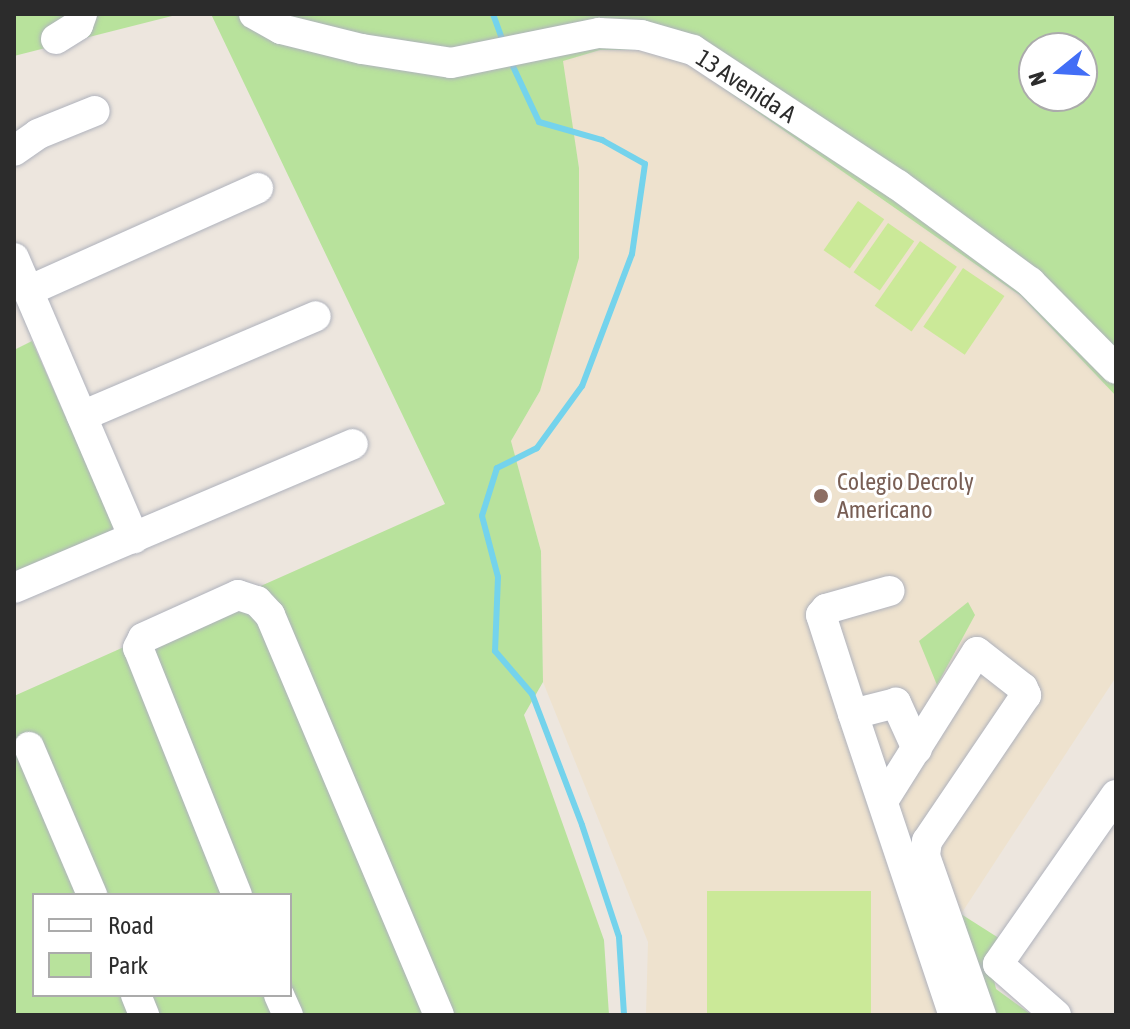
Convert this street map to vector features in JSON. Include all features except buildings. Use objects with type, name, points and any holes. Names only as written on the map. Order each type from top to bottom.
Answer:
[{"type":"street","points":[[56,39],[78,25],[82,14]]},
{"type":"street","name":"13 Avenida A","points":[[254,14],[281,29],[362,49],[451,63],[599,33],[641,35],[693,50],[898,185],[1030,282],[1116,369]]},
{"type":"street","points":[[22,139],[95,111]]},
{"type":"street","points":[[28,291],[258,188]]},
{"type":"street","points":[[14,258],[134,538]]},
{"type":"street","points":[[82,416],[316,316]]},
{"type":"street","points":[[14,588],[353,444]]},
{"type":"street","points":[[889,591],[826,609],[821,615],[954,1015]]},
{"type":"street","points":[[236,893],[138,648],[143,638],[238,595],[257,601],[270,615],[439,1015]]},
{"type":"street","points":[[883,801],[977,652],[1023,688],[1026,695],[927,841],[925,856],[981,1015]]},
{"type":"street","points":[[853,714],[896,703],[917,749]]},
{"type":"street","points":[[29,747],[91,893]]},
{"type":"street","points":[[1056,1015],[998,964],[1116,795]]},
{"type":"shaded area","name":"Colegio Decroly Americano","points":[[600,50],[642,50],[690,65],[1021,296],[1116,396],[1116,677],[961,914],[996,1015],[646,1015],[648,942],[543,682],[541,551],[511,441],[540,391],[579,168],[562,61]]},
{"type":"green space","points":[[14,14],[180,14],[14,56]]},
{"type":"green space","points":[[211,14],[1116,14],[1116,396],[1021,296],[690,65],[642,50],[600,50],[563,61],[579,168],[579,258],[540,391],[511,441],[541,551],[543,682],[524,715],[604,940],[609,1015],[14,1015],[14,696],[445,504]]},
{"type":"green space","points":[[858,201],[884,219],[850,269],[824,250]]},
{"type":"green space","points":[[888,223],[914,241],[880,291],[854,272]]},
{"type":"green space","points":[[920,241],[957,267],[912,332],[875,306]]},
{"type":"green space","points":[[963,268],[1004,296],[965,355],[923,327]]},
{"type":"green space","points":[[32,341],[123,546],[14,597],[14,350]]},
{"type":"green space","points":[[968,602],[975,615],[937,685],[919,641]]},
{"type":"green space","points":[[707,891],[871,891],[871,1015],[707,1015]]},
{"type":"green space","points":[[961,914],[1005,942],[991,966],[996,989],[1032,1015],[996,1015]]},
{"type":"waterway","points":[[493,14],[503,42]]},
{"type":"waterway","points":[[510,60],[539,122],[602,140],[645,164],[632,254],[582,386],[537,448],[497,468],[482,516],[498,577],[495,651],[532,694],[582,825],[619,937],[624,1015]]},
{"type":"place","name":"Colegio Decroly Americano","points":[[821,496]]}]
